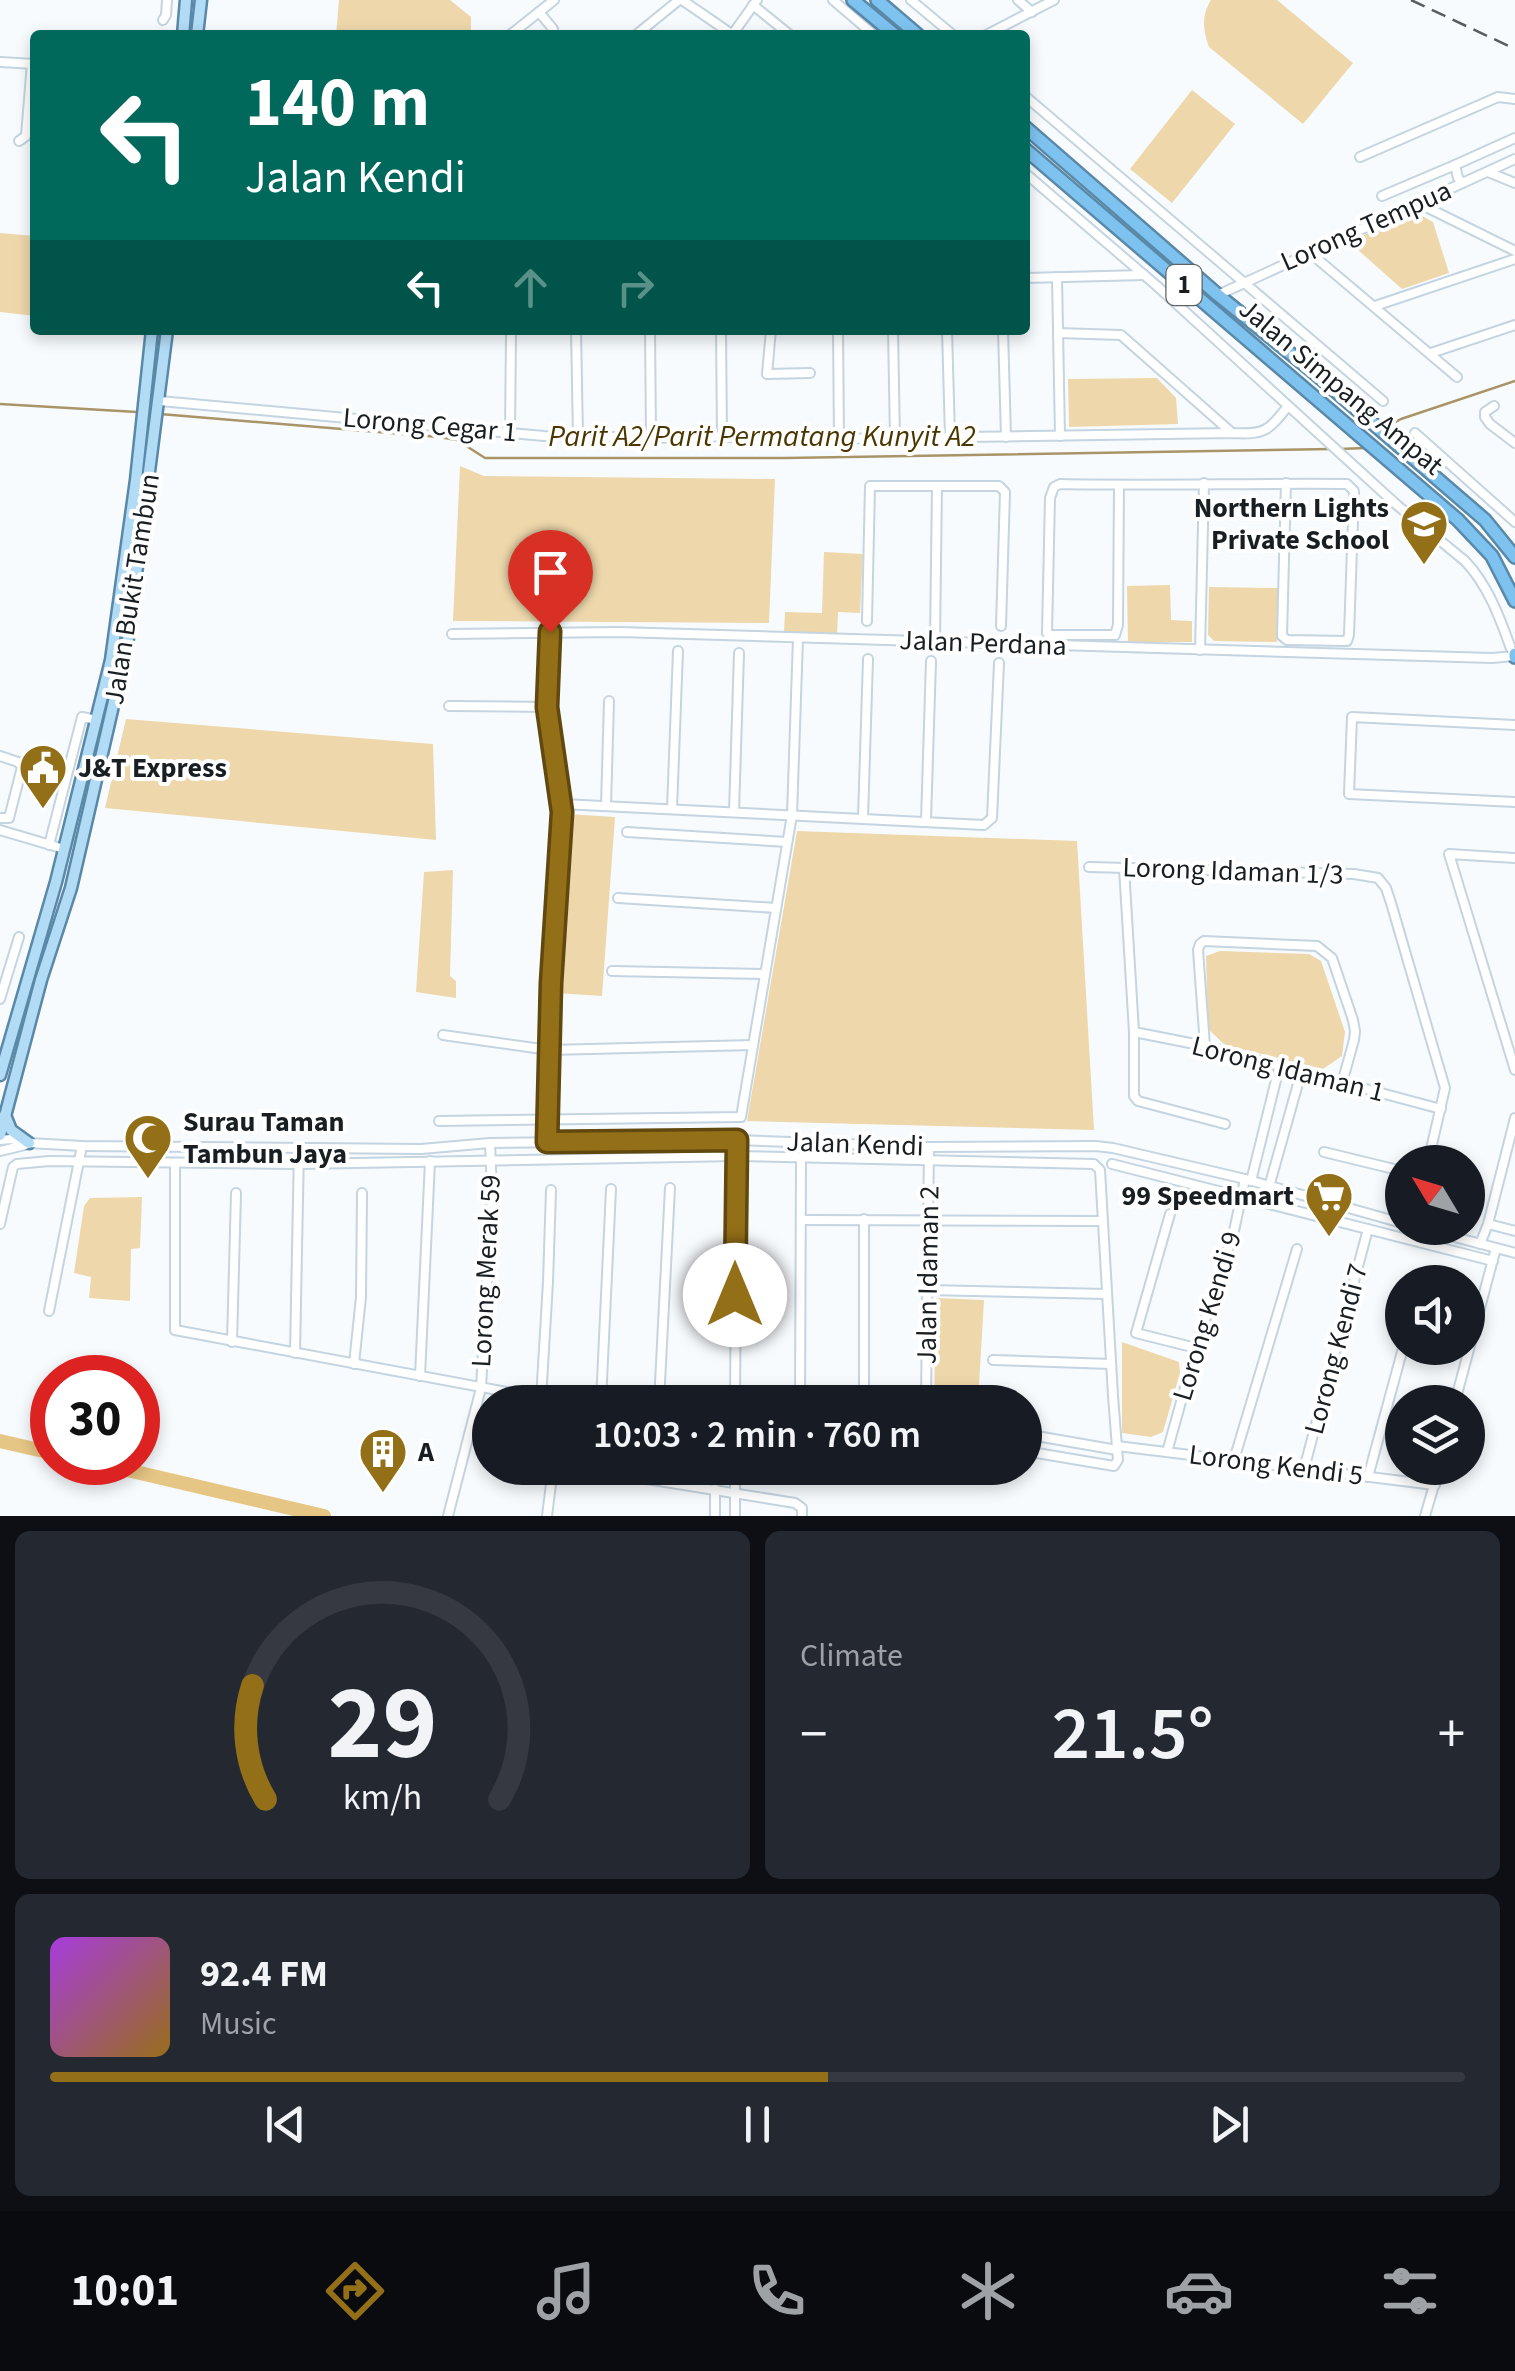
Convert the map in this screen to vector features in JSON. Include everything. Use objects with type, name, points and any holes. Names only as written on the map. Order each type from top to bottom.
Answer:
[{"type":"highway","points":[[853,0],[888,30]]},
{"type":"highway","points":[[877,0],[912,30]]},
{"type":"highway","name":"Jalan Simpang Ampat","points":[[1030,131],[1485,520],[1515,557]]},
{"type":"highway","name":"Jalan Simpang Ampat","points":[[1030,152],[1384,455],[1477,540],[1497,565],[1515,601]]},
{"type":"main road","points":[[183,30],[186,0]]},
{"type":"main road","points":[[198,30],[201,0]]},
{"type":"main road","name":"Jalan Bukit Tambun","points":[[0,1075],[64,849],[114,642],[151,335]]},
{"type":"main road","name":"Jalan Bukit Tambun","points":[[0,1138],[41,980],[71,888],[124,661],[167,335]]},
{"type":"main road","points":[[5,1114],[11,1130],[29,1143]]},
{"type":"street","points":[[162,20],[167,0]]},
{"type":"street","points":[[516,30],[554,0]]},
{"type":"street","points":[[642,30],[681,0],[726,30]]},
{"type":"street","points":[[833,0],[868,30]]},
{"type":"street","points":[[910,0],[947,30]]},
{"type":"street","points":[[1018,0],[1032,12]]},
{"type":"street","points":[[996,30],[1054,0]]},
{"type":"street","points":[[736,30],[755,3],[785,30]]},
{"type":"street","points":[[539,12],[552,30]]},
{"type":"street","points":[[0,62],[30,64]]},
{"type":"street","points":[[1360,157],[1498,97],[1515,99]]},
{"type":"street","points":[[19,141],[26,136],[30,100]]},
{"type":"street","points":[[1030,100],[1382,400]]},
{"type":"street","points":[[1382,196],[1515,138]]},
{"type":"street","name":"Lorong Tempua","points":[[1218,294],[1515,160]]},
{"type":"street","points":[[1455,165],[1462,183]]},
{"type":"street","points":[[1488,172],[1515,184]]},
{"type":"street","points":[[1030,177],[1474,571],[1515,657]]},
{"type":"street","points":[[1418,203],[1515,251]]},
{"type":"street","points":[[1309,252],[1458,377]]},
{"type":"street","points":[[1375,306],[1515,259]]},
{"type":"street","points":[[1157,286],[1170,273]]},
{"type":"street","points":[[1030,278],[1144,275]]},
{"type":"street","points":[[1057,277],[1060,436]]},
{"type":"street","points":[[1430,353],[1515,325]]},
{"type":"street","points":[[1058,333],[1122,335],[1232,433]]},
{"type":"street","points":[[510,433],[511,335]]},
{"type":"street","points":[[576,335],[578,437]]},
{"type":"street","points":[[650,335],[651,438]]},
{"type":"street","points":[[722,335],[722,436]]},
{"type":"street","points":[[771,335],[767,374],[810,373]]},
{"type":"street","points":[[838,335],[839,439]]},
{"type":"street","points":[[893,335],[895,439]]},
{"type":"street","points":[[947,335],[950,436]]},
{"type":"street","points":[[1003,335],[1006,437]]},
{"type":"street","name":"Lorong Cegar 1","points":[[160,403],[510,433],[578,437],[722,436],[755,440],[1254,434],[1268,430],[1288,406]]},
{"type":"street","points":[[1494,406],[1485,417],[1513,440]]},
{"type":"street","points":[[1416,433],[1515,522]]},
{"type":"street","points":[[1119,485],[1115,635],[1051,635],[1046,630],[1050,498],[1054,487],[1060,484],[1286,483],[1347,484],[1354,491],[1346,641],[1283,638],[1286,483]]},
{"type":"street","points":[[1200,650],[1204,484]]},
{"type":"street","points":[[867,621],[870,486],[999,486],[1005,492],[1000,626]]},
{"type":"street","points":[[935,640],[937,486]]},
{"type":"street","points":[[547,1142],[548,1050],[562,804],[547,707],[550,632]]},
{"type":"street","name":"Jalan Perdana","points":[[452,634],[619,632],[1515,657]]},
{"type":"street","points":[[439,1121],[741,1117],[792,814],[798,638]]},
{"type":"street","points":[[672,809],[678,651]]},
{"type":"street","points":[[734,812],[739,653]]},
{"type":"street","points":[[863,818],[868,660]]},
{"type":"street","points":[[926,820],[932,661]]},
{"type":"street","points":[[562,804],[984,825],[992,818],[1000,663]]},
{"type":"street","points":[[606,806],[609,701]]},
{"type":"street","points":[[449,706],[547,707]]},
{"type":"street","points":[[50,844],[82,717],[97,720]]},
{"type":"street","points":[[1515,725],[1352,718],[1348,794],[1515,802]]},
{"type":"street","points":[[0,756],[22,767],[9,818],[2,819]]},
{"type":"street","points":[[0,830],[64,849]]},
{"type":"street","points":[[627,832],[787,842]]},
{"type":"street","points":[[1515,858],[1450,854],[1515,1070]]},
{"type":"street","name":"Lorong Idaman 1/3","points":[[1089,867],[1354,874],[1378,878],[1391,903],[1445,1088],[1432,1145]]},
{"type":"street","points":[[1124,868],[1134,1096],[1138,1101],[1224,1124]]},
{"type":"street","points":[[618,898],[776,908]]},
{"type":"street","points":[[0,999],[19,937]]},
{"type":"street","points":[[1205,1046],[1200,944],[1204,941],[1317,946],[1332,958],[1353,1020],[1354,1040],[1342,1084]]},
{"type":"street","points":[[612,971],[765,974]]},
{"type":"street","name":"Lorong Idaman 1","points":[[1134,1032],[1205,1046],[1442,1108]]},
{"type":"street","points":[[443,1036],[548,1050],[753,1045]]},
{"type":"street","name":"Lorong Kendi 9","points":[[1167,1452],[1279,1068]]},
{"type":"street","points":[[1269,1187],[1301,1074]]},
{"type":"street","points":[[1485,1232],[1515,1118]]},
{"type":"street","name":"Jalan Kendi","points":[[0,1138],[82,1146],[421,1149],[490,1143],[737,1140],[929,1147],[1096,1146],[1248,1180],[1385,1218]]},
{"type":"street","points":[[735,1385],[737,1140]]},
{"type":"street","points":[[0,1151],[29,1143]]},
{"type":"street","name":"Lorong Merak 59","points":[[480,1385],[492,1191],[490,1143]]},
{"type":"street","points":[[48,1312],[82,1146]]},
{"type":"street","name":"Jalan Idaman 2","points":[[926,1385],[929,1147]]},
{"type":"street","points":[[295,1354],[299,1148]]},
{"type":"street","points":[[1324,1152],[1385,1168]]},
{"type":"street","name":"Jalan Kendi","points":[[0,1224],[10,1172],[17,1164],[81,1160],[299,1164],[737,1156],[1094,1164],[1100,1170],[1102,1222]]},
{"type":"street","points":[[800,1385],[801,1158]]},
{"type":"street","points":[[420,1376],[430,1162]]},
{"type":"street","points":[[175,1163],[175,1330],[472,1386]]},
{"type":"street","points":[[1112,1164],[1493,1260]]},
{"type":"street","points":[[661,1385],[670,1188]]},
{"type":"street","points":[[602,1385],[611,1189]]},
{"type":"street","points":[[541,1385],[551,1190]]},
{"type":"street","points":[[232,1342],[236,1193]]},
{"type":"street","points":[[354,1364],[361,1298],[362,1193]]},
{"type":"street","points":[[1170,1214],[1136,1332],[1196,1348]]},
{"type":"street","points":[[864,1219],[864,1385]]},
{"type":"street","points":[[801,1220],[1102,1222],[1118,1460],[1114,1466],[1042,1454]]},
{"type":"street","points":[[1488,1224],[1515,1232]]},
{"type":"street","name":"Lorong Kendi 7","points":[[1304,1469],[1368,1228]]},
{"type":"street","points":[[1484,1245],[1515,1253]]},
{"type":"street","points":[[1460,1385],[1496,1248]]},
{"type":"street","points":[[1234,1460],[1298,1249]]},
{"type":"street","points":[[928,1290],[1107,1294]]},
{"type":"street","points":[[993,1360],[1111,1364]]},
{"type":"street","points":[[1368,1476],[1398,1365]]},
{"type":"street","name":"Lorong Merak 59","points":[[448,1516],[472,1420]]},
{"type":"street","name":"Lorong Kendi 5","points":[[1042,1437],[1385,1478]]},
{"type":"street","points":[[547,1516],[552,1485]]},
{"type":"street","points":[[689,1485],[795,1503],[802,1512]]},
{"type":"street","points":[[735,1485],[735,1516]]},
{"type":"street","points":[[1426,1516],[1435,1485]]},
{"type":"street","points":[[715,1489],[715,1516]]},
{"type":"shaded area","points":[[339,0],[450,0],[471,17],[471,30],[336,30]]},
{"type":"shaded area","points":[[1211,0],[1277,0],[1353,63],[1303,124],[1209,47],[1204,23]]},
{"type":"shaded area","points":[[1192,90],[1235,124],[1172,203],[1130,169]]},
{"type":"shaded area","points":[[1413,211],[1433,222],[1449,273],[1402,289],[1357,249],[1358,238]]},
{"type":"shaded area","points":[[0,233],[30,236],[30,315],[0,312]]},
{"type":"shaded area","points":[[1157,378],[1176,398],[1178,424],[1069,427],[1068,379]]},
{"type":"shaded area","points":[[460,466],[484,476],[775,479],[769,623],[453,621]]},
{"type":"shaded area","points":[[824,552],[863,554],[860,613],[838,612],[837,635],[784,633],[785,612],[822,613]]},
{"type":"shaded area","points":[[1170,585],[1171,620],[1192,621],[1192,642],[1128,642],[1127,586]]},
{"type":"shaded area","points":[[1209,587],[1278,588],[1277,642],[1214,641],[1208,635]]},
{"type":"shaded area","points":[[126,719],[433,744],[436,840],[105,808]]},
{"type":"shaded area","points":[[568,814],[615,817],[602,996],[555,993]]},
{"type":"shaded area","points":[[797,831],[1077,841],[1094,1130],[747,1121]]},
{"type":"shaded area","points":[[453,870],[450,976],[456,981],[456,998],[416,992],[424,872]]},
{"type":"shaded area","points":[[1220,951],[1309,954],[1321,961],[1345,1032],[1342,1056],[1323,1069],[1225,1045],[1208,1029],[1206,956]]},
{"type":"shaded area","points":[[142,1197],[140,1248],[131,1249],[130,1301],[89,1298],[91,1277],[74,1273],[84,1206],[90,1198]]},
{"type":"shaded area","points":[[936,1298],[984,1300],[979,1385],[934,1385]]},
{"type":"shaded area","points":[[1122,1342],[1179,1362],[1180,1373],[1163,1432],[1151,1437],[1122,1433]]},
{"type":"waterway","name":"Parit A2/Parit Permatang Kunyit A2","points":[[1385,428],[1401,419],[1515,381]]},
{"type":"waterway","name":"Parit A2/Parit Permatang Kunyit A2","points":[[0,404],[137,412]]},
{"type":"waterway","name":"Parit A2/Parit Permatang Kunyit A2","points":[[160,414],[439,437],[457,440],[485,458],[785,458],[1331,449]]},
{"type":"waterway","name":"Parit A2/Parit Permatang Kunyit A2","points":[[1339,449],[1366,448]]},
{"type":"waterway","points":[[0,1441],[30,1448]]},
{"type":"waterway","points":[[160,1478],[324,1516]]},
{"type":"railway","points":[[1411,0],[1515,49]]},
{"type":"place","name":"Northern Lights Private School","points":[[1424,566]]},
{"type":"place","name":"J&T Express","points":[[43,810]]},
{"type":"place","name":"Surau Taman Tambun Jaya","points":[[148,1180]]},
{"type":"place","name":"99 Speedmart","points":[[1329,1238]]},
{"type":"place","name":"A","points":[[383,1494]]},
{"type":"route","points":[[550,632],[547,707],[562,812],[551,983],[547,1142],[737,1140],[735,1295]]}]
